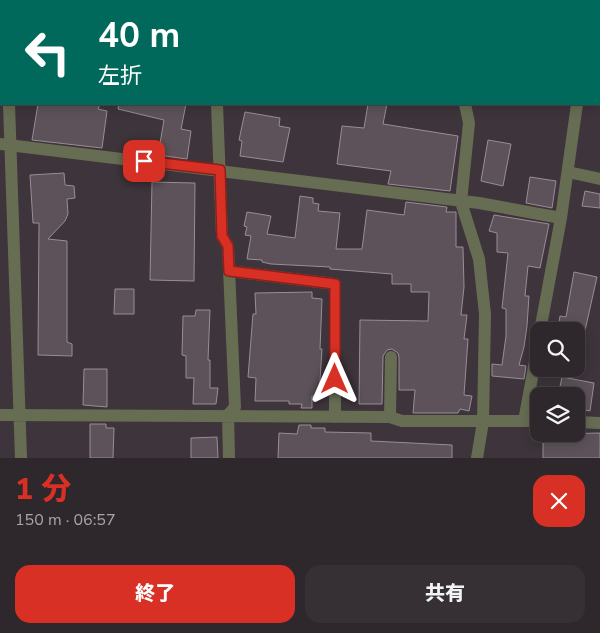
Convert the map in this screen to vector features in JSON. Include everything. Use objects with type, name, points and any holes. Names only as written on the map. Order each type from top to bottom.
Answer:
[{"type":"street","points":[[9,105],[5,145],[21,458]]},
{"type":"street","points":[[217,105],[222,236],[228,246],[235,407],[228,415],[229,458]]},
{"type":"street","points":[[464,105],[469,123],[461,202],[479,259],[485,314],[483,422],[477,458]]},
{"type":"street","points":[[542,322],[561,218],[577,105]]},
{"type":"street","points":[[5,145],[220,170],[461,202],[561,218]]},
{"type":"street","points":[[568,172],[600,179]]},
{"type":"street","points":[[229,271],[335,284],[335,417]]},
{"type":"street","points":[[390,417],[391,358]]},
{"type":"street","points":[[524,421],[532,377]]},
{"type":"street","points":[[0,415],[115,417],[228,415],[390,417],[402,421],[530,421]]},
{"type":"street","points":[[585,422],[600,423]]},
{"type":"building","points":[[38,105],[100,105],[98,109],[107,111],[102,148],[32,140]]},
{"type":"building","points":[[119,105],[186,105],[181,129],[191,131],[187,159],[158,155],[164,120],[118,109]]},
{"type":"building","points":[[368,105],[387,105],[383,124],[458,136],[450,191],[388,184],[391,171],[337,164],[342,126],[364,128]]},
{"type":"building","points":[[245,112],[280,118],[279,126],[290,128],[283,162],[240,156],[242,141],[239,140]]},
{"type":"building","points":[[488,140],[511,144],[503,186],[481,181]]},
{"type":"building","points":[[64,173],[65,185],[74,186],[75,198],[67,199],[68,214],[65,221],[48,239],[67,241],[67,342],[72,344],[72,356],[38,355],[39,223],[33,223],[30,175]]},
{"type":"building","points":[[530,177],[556,181],[552,208],[526,203]]},
{"type":"building","points":[[152,182],[195,183],[194,281],[150,280]]},
{"type":"building","points":[[585,191],[600,194],[600,208],[582,206]]},
{"type":"building","points":[[300,196],[313,198],[313,203],[319,204],[318,211],[340,213],[336,249],[362,249],[367,210],[404,215],[406,202],[447,207],[446,212],[456,212],[456,247],[463,247],[464,287],[461,315],[467,315],[464,339],[468,339],[464,395],[472,396],[469,411],[460,409],[458,413],[413,413],[415,390],[399,390],[399,357],[398,353],[392,349],[387,350],[383,356],[382,404],[359,404],[360,320],[428,321],[429,292],[411,292],[411,284],[392,284],[392,274],[330,269],[330,267],[271,264],[262,262],[262,260],[247,259],[251,236],[245,235],[247,227],[244,226],[247,212],[271,216],[267,234],[295,238]]},
{"type":"building","points":[[494,215],[549,224],[540,268],[528,266],[525,296],[529,296],[527,326],[519,365],[526,366],[524,379],[492,376],[492,364],[502,365],[506,336],[506,309],[502,308],[508,253],[497,252],[497,233],[489,231]]},
{"type":"building","points":[[574,272],[597,277],[585,331],[585,322],[559,322],[560,316],[566,317]]},
{"type":"building","points":[[115,289],[134,289],[134,314],[114,314]]},
{"type":"building","points":[[312,292],[312,298],[322,299],[320,349],[322,349],[319,396],[312,396],[312,408],[301,408],[302,404],[289,404],[289,401],[255,401],[256,378],[248,377],[253,314],[256,314],[255,293]]},
{"type":"building","points":[[196,310],[210,310],[208,360],[210,360],[210,388],[218,388],[216,404],[193,404],[194,378],[186,378],[186,356],[182,355],[183,316],[195,316]]},
{"type":"building","points":[[84,369],[107,369],[107,407],[83,405]]},
{"type":"building","points":[[562,377],[594,383],[590,411],[585,410],[585,387],[560,387]]},
{"type":"building","points":[[90,424],[106,424],[106,428],[114,428],[113,458],[90,458]]},
{"type":"building","points":[[299,425],[311,425],[311,428],[325,428],[325,432],[371,433],[371,441],[452,445],[452,458],[278,458],[279,433],[297,434]]},
{"type":"building","points":[[585,433],[600,433],[600,458],[543,458],[543,442],[585,442]]},
{"type":"building","points":[[217,437],[218,458],[191,458],[191,438]]},
{"type":"route","points":[[144,161],[220,170],[222,236],[228,246],[229,271],[335,284],[335,379]]}]
